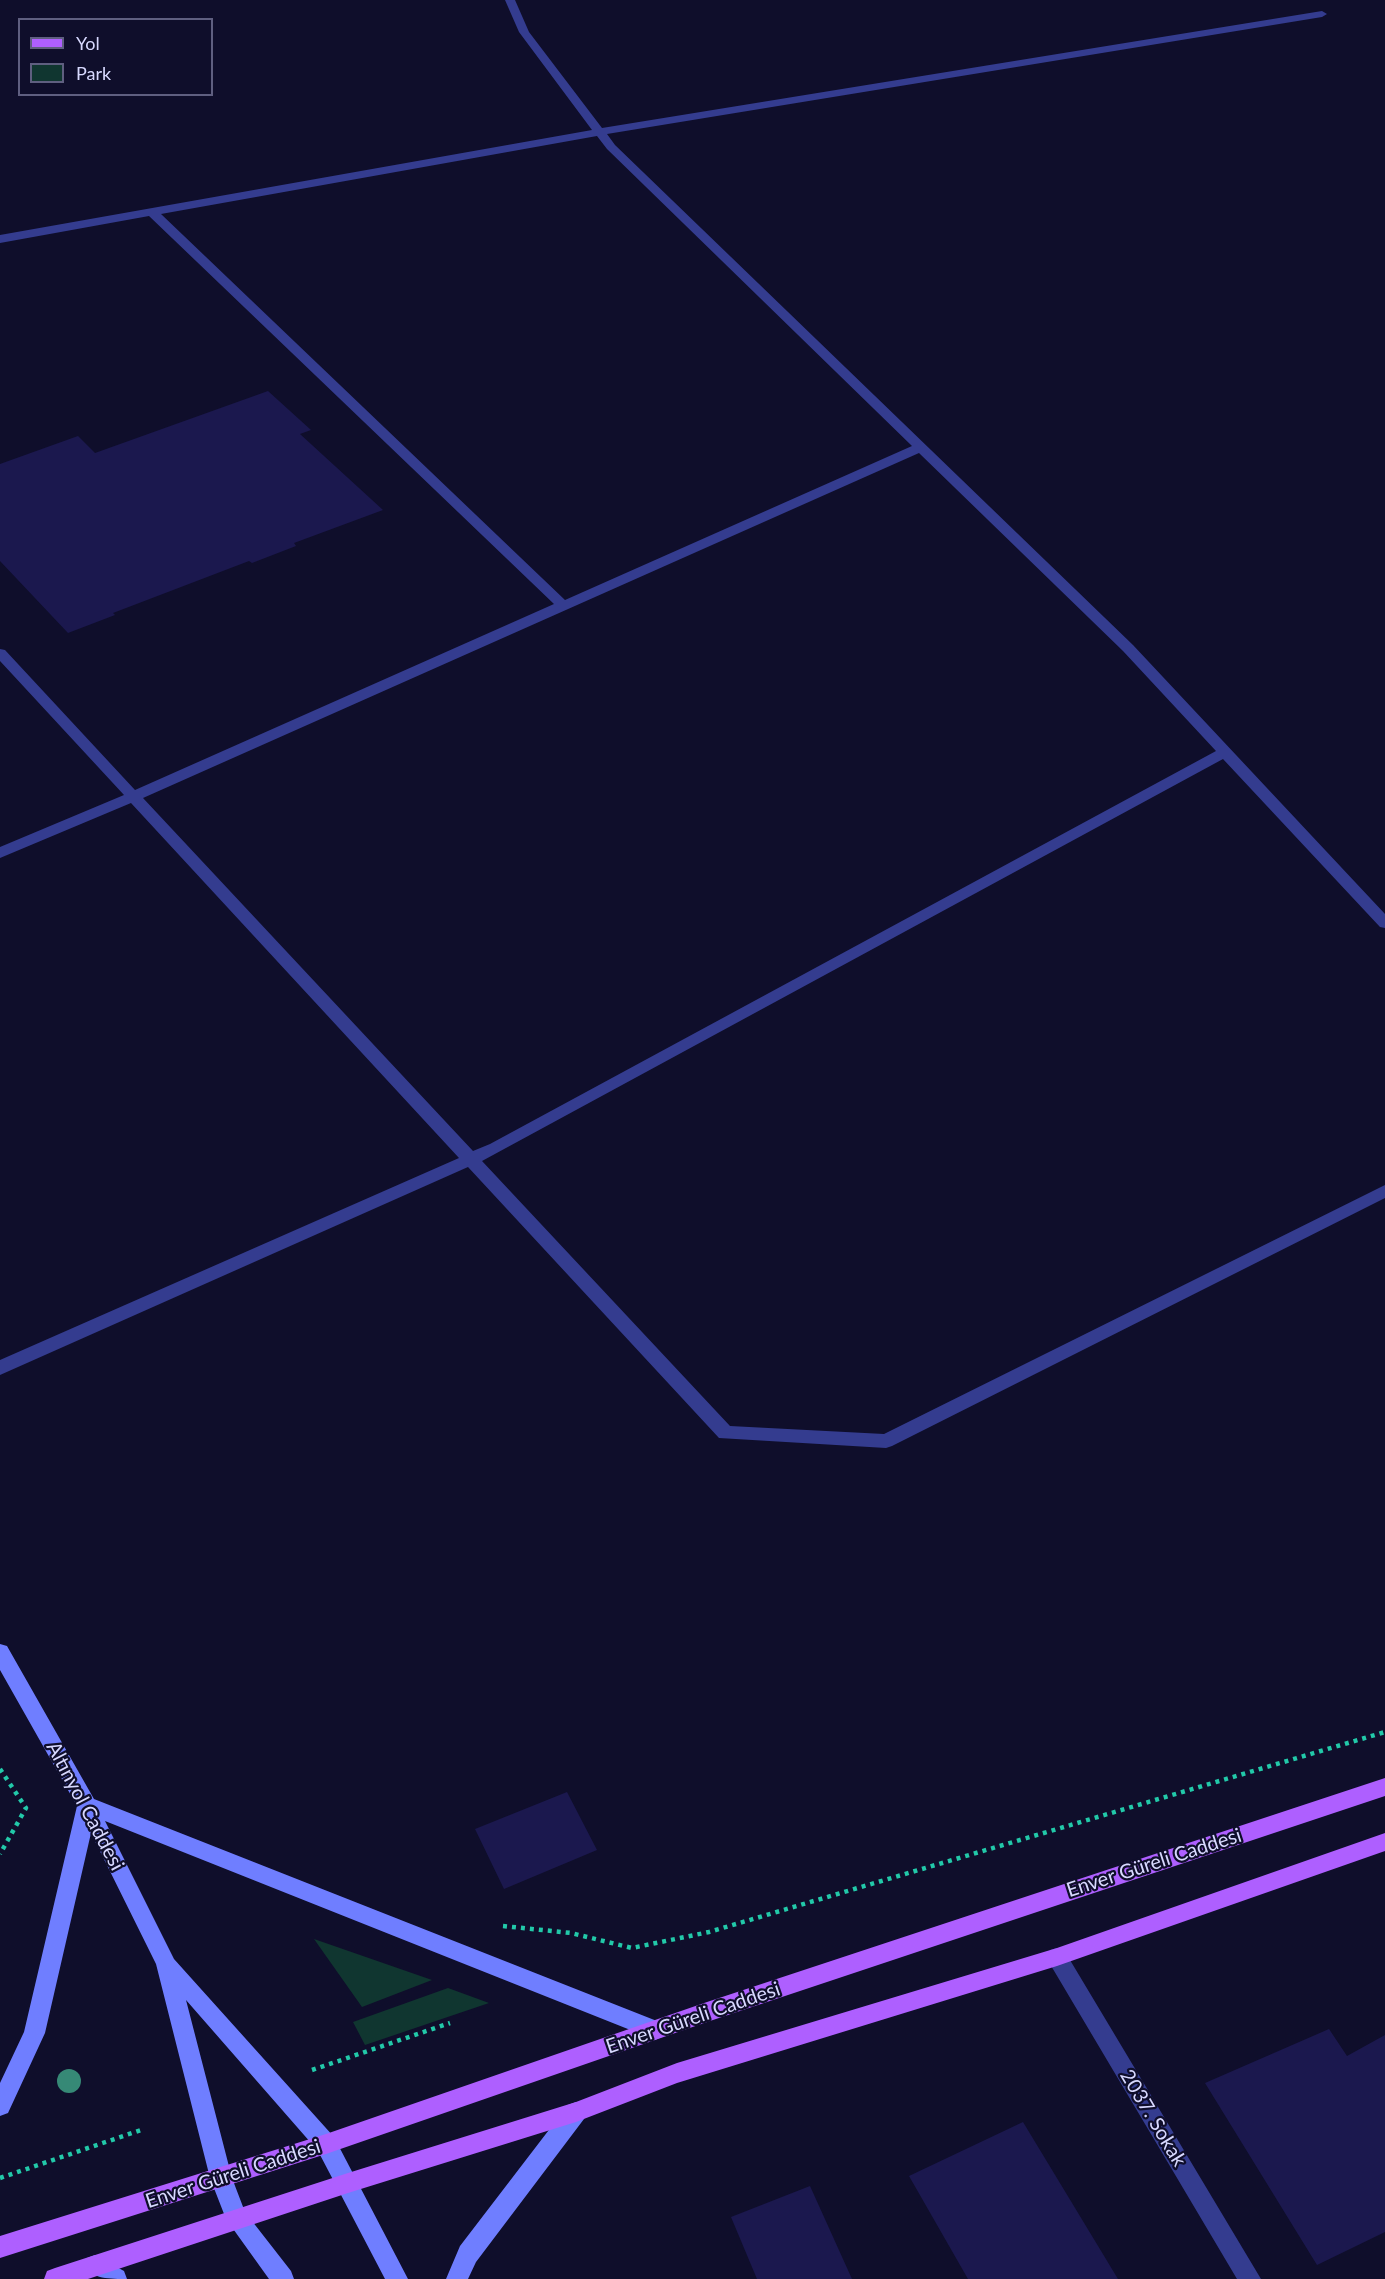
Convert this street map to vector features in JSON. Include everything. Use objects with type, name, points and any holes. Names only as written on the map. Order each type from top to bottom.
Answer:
[{"type":"main road","name":"Altınyol Caddesi","points":[[0,1652],[87,1805],[166,1963]]},
{"type":"main road","name":"Enver Güreli Caddesi","points":[[0,2247],[326,2144],[656,2030],[1385,1786]]},
{"type":"main road","points":[[0,2106],[34,2033],[87,1805],[656,2030]]},
{"type":"main road","points":[[55,2279],[348,2183],[576,2112],[677,2073],[1057,1957],[1385,1842]]},
{"type":"main road","points":[[166,1963],[326,2144],[397,2279]]},
{"type":"main road","points":[[166,1963],[221,2178],[237,2219],[283,2279]]},
{"type":"main road","points":[[457,2279],[468,2254],[576,2112]]},
{"type":"main road","points":[[95,2266],[116,2279]]},
{"type":"street","points":[[510,0],[524,32],[611,147],[1128,648],[1385,923]]},
{"type":"street","points":[[0,239],[599,132],[1322,14]]},
{"type":"street","points":[[152,212],[563,606]]},
{"type":"street","points":[[0,853],[132,797],[921,447]]},
{"type":"street","points":[[0,653],[725,1433],[886,1441],[1385,1191]]},
{"type":"street","points":[[0,1368],[496,1148],[1226,752]]},
{"type":"street","name":"2037. Sokak","points":[[1057,1957],[1250,2279]]},
{"type":"path","points":[[492,1925],[571,1933],[632,1948],[709,1932],[1385,1732]]},
{"type":"path","points":[[0,1769],[26,1808],[0,1854]]},
{"type":"path","points":[[305,2072],[450,2023]]},
{"type":"path","points":[[0,2178],[141,2130]]},
{"type":"green space","points":[[314,1939],[432,1980],[362,2007]]},
{"type":"green space","points":[[448,1988],[489,2003],[365,2045],[353,2022]]},
{"type":"building","points":[[268,391],[311,430],[300,434],[383,510],[294,543],[296,546],[252,563],[249,561],[113,613],[115,615],[68,633],[0,561],[0,464],[78,436],[95,453]]},
{"type":"building","points":[[567,1792],[597,1850],[504,1889],[475,1829]]},
{"type":"building","points":[[1329,2029],[1347,2056],[1385,2035],[1385,2232],[1317,2265],[1205,2083]]},
{"type":"building","points":[[1023,2122],[1118,2279],[968,2279],[909,2176]]},
{"type":"building","points":[[810,2186],[852,2279],[757,2279],[731,2217]]}]
